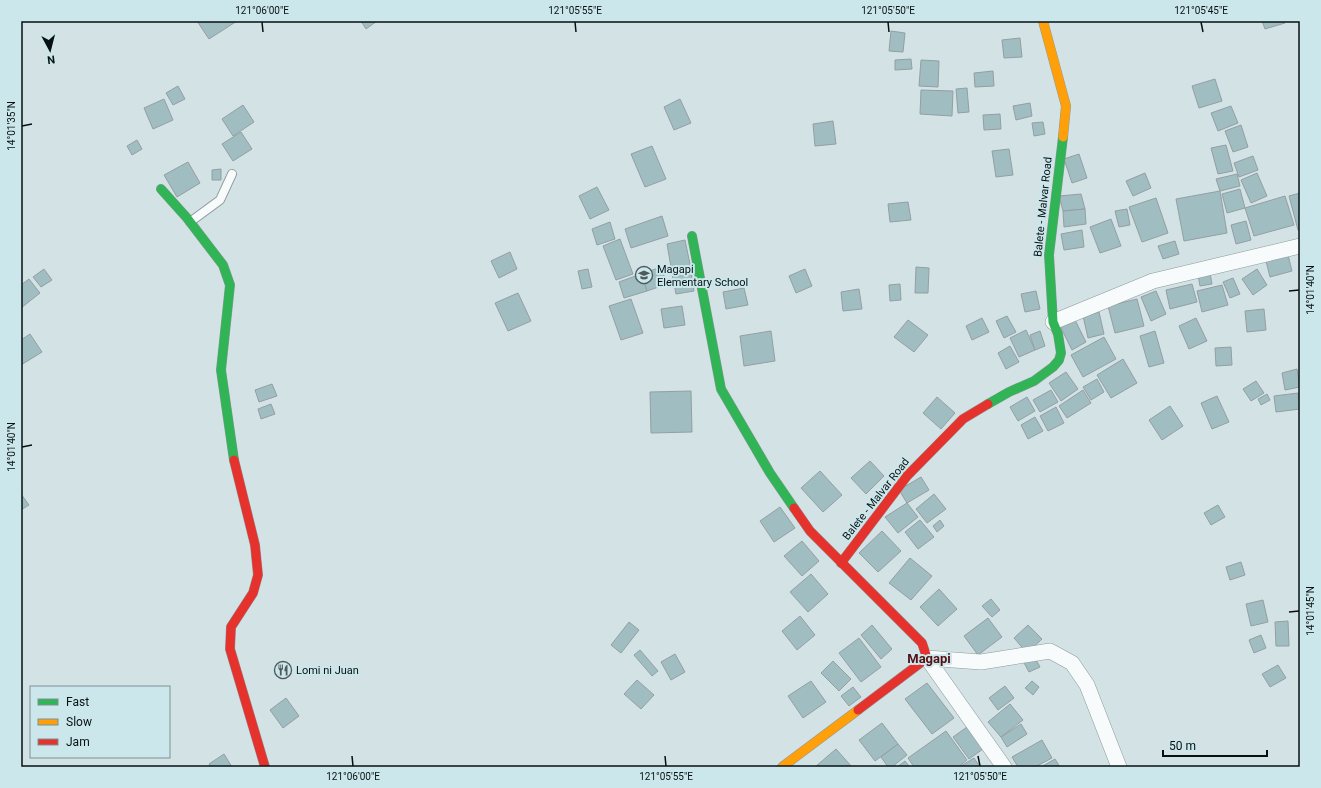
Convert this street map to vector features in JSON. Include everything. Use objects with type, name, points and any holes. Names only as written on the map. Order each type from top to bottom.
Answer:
[{"type":"street","name":"Balete - Malvar Road","points":[[841,563],[906,476],[963,419],[1009,392],[1034,381],[1053,367],[1059,360],[1061,353],[1058,334],[1053,322],[1049,255],[1066,106],[1043,21]]},
{"type":"street","points":[[161,189],[190,222],[223,265],[230,285],[221,370],[234,464],[255,545],[258,575],[253,593],[231,627],[230,649],[265,767]]},
{"type":"street","points":[[692,236],[721,389],[770,473],[810,531],[922,643],[927,658],[1004,767]]},
{"type":"street","points":[[1053,322],[1153,281],[1300,246]]},
{"type":"street","points":[[782,767],[927,658],[981,662],[1050,651],[1072,663],[1087,685],[1119,767]]},
{"type":"lane","points":[[190,222],[220,200],[232,174]]},
{"type":"building","points":[[197,21],[237,21],[209,39]]},
{"type":"building","points":[[361,21],[377,21],[366,29]]},
{"type":"building","points":[[1262,21],[1284,21],[1285,23],[1265,29]]},
{"type":"building","points":[[891,31],[905,33],[903,52],[889,51]]},
{"type":"building","points":[[1020,38],[1022,57],[1004,58],[1002,40]]},
{"type":"building","points":[[911,59],[912,69],[895,70],[895,60]]},
{"type":"building","points":[[921,60],[939,61],[938,87],[919,86]]},
{"type":"building","points":[[993,71],[994,86],[975,87],[974,73]]},
{"type":"building","points":[[1215,79],[1222,101],[1199,108],[1192,86]]},
{"type":"building","points":[[178,86],[185,99],[173,105],[166,93]]},
{"type":"building","points":[[967,88],[969,112],[958,113],[956,89]]},
{"type":"building","points":[[921,90],[953,91],[952,116],[920,114]]},
{"type":"building","points":[[164,99],[173,120],[153,129],[144,108]]},
{"type":"building","points":[[680,99],[691,123],[674,130],[664,107]]},
{"type":"building","points":[[1030,103],[1032,116],[1016,120],[1013,106]]},
{"type":"building","points":[[243,105],[254,122],[233,136],[222,119]]},
{"type":"building","points":[[1231,106],[1238,123],[1218,131],[1211,113]]},
{"type":"building","points":[[1000,114],[1001,129],[984,130],[983,115]]},
{"type":"building","points":[[833,121],[836,144],[815,146],[813,124]]},
{"type":"building","points":[[1043,122],[1045,134],[1034,136],[1032,123]]},
{"type":"building","points":[[1241,125],[1248,147],[1233,152],[1225,131]]},
{"type":"building","points":[[241,132],[252,149],[233,161],[222,144]]},
{"type":"building","points":[[137,140],[142,149],[132,155],[127,146]]},
{"type":"building","points":[[1226,145],[1233,171],[1218,174],[1211,148]]},
{"type":"building","points":[[652,146],[666,179],[645,187],[631,154]]},
{"type":"building","points":[[1009,149],[1013,175],[996,177],[992,151]]},
{"type":"building","points":[[1079,154],[1087,178],[1072,183],[1064,159]]},
{"type":"building","points":[[1253,156],[1258,170],[1239,177],[1234,163]]},
{"type":"building","points":[[188,162],[200,183],[177,197],[164,175]]},
{"type":"building","points":[[221,169],[221,180],[212,180],[212,170]]},
{"type":"building","points":[[1145,173],[1151,188],[1133,196],[1126,181]]},
{"type":"building","points":[[1257,173],[1267,196],[1251,203],[1241,180]]},
{"type":"building","points":[[1237,174],[1240,186],[1220,191],[1216,179]]},
{"type":"building","points":[[597,187],[609,210],[590,219],[579,196]]},
{"type":"building","points":[[1240,189],[1245,208],[1227,213],[1222,194]]},
{"type":"building","points":[[1220,191],[1227,233],[1184,241],[1176,199]]},
{"type":"building","points":[[1300,193],[1300,230],[1298,230],[1289,196]]},
{"type":"building","points":[[1081,194],[1085,209],[1063,211],[1059,196]]},
{"type":"building","points":[[1285,196],[1294,225],[1254,236],[1245,208]]},
{"type":"building","points":[[1156,198],[1168,233],[1142,242],[1129,207]]},
{"type":"building","points":[[908,202],[911,220],[890,222],[888,204]]},
{"type":"building","points":[[1085,209],[1086,224],[1064,227],[1063,211]]},
{"type":"building","points":[[1127,209],[1130,225],[1119,227],[1115,211]]},
{"type":"building","points":[[662,216],[668,236],[631,248],[625,229]]},
{"type":"building","points":[[1111,219],[1121,246],[1100,253],[1090,227]]},
{"type":"building","points":[[1246,221],[1251,240],[1236,244],[1231,225]]},
{"type":"building","points":[[610,222],[615,239],[597,245],[592,229]]},
{"type":"building","points":[[1082,230],[1084,247],[1064,250],[1061,234]]},
{"type":"building","points":[[620,239],[633,274],[616,280],[603,246]]},
{"type":"building","points":[[685,240],[691,269],[672,273],[667,244]]},
{"type":"building","points":[[1175,241],[1179,254],[1163,259],[1158,246]]},
{"type":"building","points":[[510,252],[517,269],[499,278],[491,261]]},
{"type":"building","points":[[1288,255],[1292,271],[1270,277],[1266,261]]},
{"type":"building","points":[[661,267],[667,284],[647,291],[641,274]]},
{"type":"building","points":[[916,267],[929,268],[928,293],[915,293]]},
{"type":"building","points":[[44,269],[52,280],[41,287],[33,277]]},
{"type":"building","points":[[588,269],[592,287],[582,289],[578,271]]},
{"type":"building","points":[[805,269],[812,286],[796,293],[789,276]]},
{"type":"building","points":[[1257,269],[1267,285],[1253,295],[1242,279]]},
{"type":"building","points":[[691,271],[694,291],[676,294],[672,274]]},
{"type":"building","points":[[1210,273],[1212,284],[1200,286],[1198,275]]},
{"type":"building","points":[[641,274],[647,291],[624,298],[619,282]]},
{"type":"building","points":[[1233,278],[1240,294],[1230,298],[1223,282]]},
{"type":"building","points":[[29,279],[40,293],[21,308],[21,285]]},
{"type":"building","points":[[900,284],[901,300],[890,301],[889,285]]},
{"type":"building","points":[[1192,284],[1197,302],[1170,309],[1166,290]]},
{"type":"building","points":[[1222,285],[1228,305],[1202,312],[1197,291]]},
{"type":"building","points":[[744,288],[748,305],[726,309],[723,292]]},
{"type":"building","points":[[859,289],[862,309],[843,311],[841,292]]},
{"type":"building","points":[[1036,291],[1040,309],[1025,312],[1021,294]]},
{"type":"building","points":[[1156,291],[1166,314],[1151,321],[1141,297]]},
{"type":"building","points":[[518,293],[531,321],[508,331],[495,303]]},
{"type":"building","points":[[631,299],[643,333],[621,340],[609,306]]},
{"type":"building","points":[[1137,299],[1144,326],[1115,333],[1108,306]]},
{"type":"building","points":[[682,306],[685,325],[664,328],[661,309]]},
{"type":"building","points":[[1264,309],[1266,330],[1247,332],[1245,311]]},
{"type":"building","points":[[1099,312],[1104,334],[1088,338],[1083,316]]},
{"type":"building","points":[[1007,316],[1016,332],[1004,338],[996,321]]},
{"type":"building","points":[[982,318],[989,332],[972,340],[966,326]]},
{"type":"building","points":[[1074,318],[1086,342],[1072,350],[1060,326]]},
{"type":"building","points":[[1196,318],[1207,341],[1189,349],[1179,326]]},
{"type":"building","points":[[908,320],[928,335],[914,352],[894,337]]},
{"type":"building","points":[[1026,330],[1035,350],[1019,357],[1010,338]]},
{"type":"building","points":[[771,331],[775,361],[744,366],[740,336]]},
{"type":"building","points":[[1040,331],[1045,346],[1035,350],[1030,335]]},
{"type":"building","points":[[1155,331],[1164,363],[1149,367],[1140,336]]},
{"type":"building","points":[[30,334],[42,352],[21,365],[21,340]]},
{"type":"building","points":[[1104,337],[1116,359],[1083,377],[1071,355]]},
{"type":"building","points":[[1010,346],[1019,362],[1006,369],[998,353]]},
{"type":"building","points":[[1231,347],[1232,365],[1216,366],[1215,348]]},
{"type":"building","points":[[1123,359],[1137,383],[1111,398],[1097,375]]},
{"type":"building","points":[[1297,369],[1300,387],[1285,390],[1282,373]]},
{"type":"building","points":[[1066,372],[1078,389],[1061,401],[1049,383]]},
{"type":"building","points":[[1097,379],[1104,392],[1091,400],[1083,387]]},
{"type":"building","points":[[1256,381],[1264,393],[1251,401],[1243,389]]},
{"type":"building","points":[[272,384],[277,396],[259,402],[255,390]]},
{"type":"building","points":[[1051,390],[1058,402],[1040,412],[1033,400]]},
{"type":"building","points":[[1083,390],[1091,403],[1067,418],[1059,406]]},
{"type":"building","points":[[691,391],[692,432],[651,433],[650,392]]},
{"type":"building","points":[[1298,393],[1300,409],[1276,412],[1274,396]]},
{"type":"building","points":[[1267,394],[1270,400],[1261,405],[1258,399]]},
{"type":"building","points":[[1217,396],[1229,422],[1212,429],[1201,403]]},
{"type":"building","points":[[937,397],[955,413],[941,429],[923,413]]},
{"type":"building","points":[[1027,397],[1035,411],[1018,421],[1010,407]]},
{"type":"building","points":[[271,404],[275,414],[261,419],[258,409]]},
{"type":"building","points":[[1170,406],[1183,426],[1162,440],[1149,420]]},
{"type":"building","points":[[1056,407],[1064,423],[1048,431],[1040,416]]},
{"type":"building","points":[[1035,417],[1043,431],[1028,439],[1021,425]]},
{"type":"building","points":[[870,461],[884,476],[866,494],[851,478]]},
{"type":"building","points":[[820,471],[842,495],[823,512],[801,488]]},
{"type":"building","points":[[921,477],[929,490],[907,503],[899,490]]},
{"type":"building","points":[[21,494],[29,505],[21,510]]},
{"type":"building","points":[[934,494],[946,509],[927,523],[916,509]]},
{"type":"building","points":[[907,503],[918,517],[898,533],[885,517]]},
{"type":"building","points":[[1218,505],[1225,517],[1211,525],[1204,513]]},
{"type":"building","points":[[780,507],[795,528],[774,542],[760,521]]},
{"type":"building","points":[[920,520],[934,537],[918,549],[905,532]]},
{"type":"building","points":[[940,520],[944,526],[937,532],[933,526]]},
{"type":"building","points":[[882,531],[901,551],[878,572],[859,553]]},
{"type":"building","points":[[802,541],[819,561],[802,576],[784,556]]},
{"type":"building","points":[[910,558],[932,576],[911,600],[889,583]]},
{"type":"building","points":[[1241,562],[1245,575],[1230,580],[1226,567]]},
{"type":"building","points":[[811,574],[828,594],[808,612],[790,592]]},
{"type":"building","points":[[939,589],[957,609],[938,626],[920,607]]},
{"type":"building","points":[[991,599],[1000,610],[992,617],[982,606]]},
{"type":"building","points":[[1263,600],[1268,622],[1251,626],[1246,604]]},
{"type":"building","points":[[800,616],[815,635],[797,650],[782,631]]},
{"type":"building","points":[[988,618],[1002,637],[978,655],[964,636]]},
{"type":"building","points":[[1288,621],[1289,646],[1276,646],[1275,622]]},
{"type":"building","points":[[629,622],[639,630],[621,653],[611,645]]},
{"type":"building","points":[[872,625],[892,649],[881,659],[861,635]]},
{"type":"building","points":[[1028,625],[1042,639],[1027,653],[1014,638]]},
{"type":"building","points":[[1261,635],[1266,648],[1254,653],[1249,640]]},
{"type":"building","points":[[859,638],[881,667],[861,682],[839,653]]},
{"type":"building","points":[[640,650],[658,671],[652,676],[634,655]]},
{"type":"building","points":[[675,654],[685,672],[671,680],[661,662]]},
{"type":"building","points":[[1034,656],[1040,667],[1029,672],[1023,661]]},
{"type":"building","points":[[833,661],[851,679],[839,691],[821,673]]},
{"type":"building","points":[[1278,665],[1286,678],[1270,687],[1262,674]]},
{"type":"building","points":[[637,680],[654,695],[641,709],[624,694]]},
{"type":"building","points":[[811,681],[826,702],[803,718],[788,696]]},
{"type":"building","points":[[1032,681],[1039,687],[1033,695],[1025,688]]},
{"type":"building","points":[[927,683],[954,718],[932,734],[905,699]]},
{"type":"building","points":[[1005,686],[1014,698],[998,710],[989,698]]},
{"type":"building","points":[[853,687],[861,697],[849,706],[841,696]]},
{"type":"building","points":[[286,698],[299,716],[283,728],[270,710]]},
{"type":"building","points":[[1010,704],[1023,720],[1001,737],[988,722]]},
{"type":"building","points":[[882,723],[898,744],[875,761],[859,740]]},
{"type":"building","points":[[1021,724],[1027,734],[1007,747],[1001,737]]},
{"type":"building","points":[[967,727],[983,749],[969,759],[953,737]]},
{"type":"building","points":[[946,731],[967,760],[958,767],[914,767],[908,758]]},
{"type":"building","points":[[1042,740],[1052,758],[1035,767],[1018,767],[1012,757]]},
{"type":"building","points":[[898,744],[907,755],[892,767],[888,767],[881,757]]},
{"type":"building","points":[[836,749],[852,767],[815,767]]},
{"type":"building","points":[[224,754],[232,767],[211,767],[209,764]]},
{"type":"building","points":[[974,758],[980,767],[961,766]]},
{"type":"building","points":[[1055,759],[1060,767],[1041,767]]},
{"type":"building","points":[[905,761],[910,767],[897,767]]},
{"type":"traffic: fast","points":[[988,404],[1009,392],[1034,381],[1053,367],[1059,360],[1061,353],[1058,334],[1053,322],[1049,255],[1063,137]]},
{"type":"traffic: fast","points":[[161,189],[187,218],[223,265],[230,285],[221,370],[234,460]]},
{"type":"traffic: fast","points":[[692,236],[721,389],[770,473],[794,508]]},
{"type":"traffic: slow","points":[[1043,21],[1066,106],[1063,137]]},
{"type":"traffic: slow","points":[[782,767],[858,710]]},
{"type":"traffic: jam","points":[[841,563],[907,476],[963,419],[988,404]]},
{"type":"traffic: jam","points":[[234,460],[255,545],[258,575],[253,593],[231,627],[230,649],[265,767]]},
{"type":"traffic: jam","points":[[794,508],[810,531],[922,643],[927,658],[858,710]]},
{"type":"place","name":"Magapi Elementary School","points":[[644,275]]},
{"type":"place","name":"Lomi ni Juan","points":[[283,670]]},
{"type":"district","name":"Magapi","points":[[929,658]]}]
